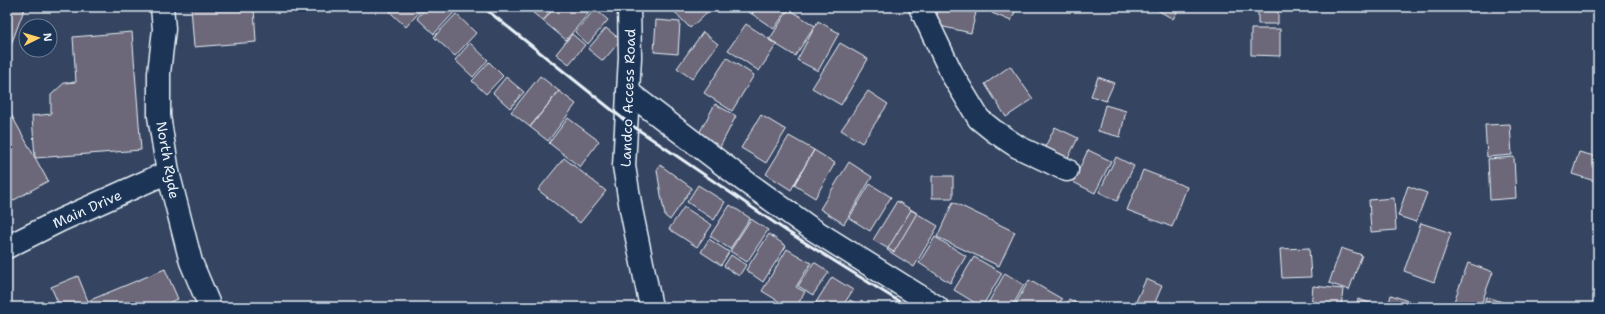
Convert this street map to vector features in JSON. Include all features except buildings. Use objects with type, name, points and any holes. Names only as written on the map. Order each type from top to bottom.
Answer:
[{"type":"street","name":"North Ryde","points":[[162,7],[164,29],[159,73],[159,116],[168,172],[191,262],[210,307]]},
{"type":"street","name":"Landco Access Road","points":[[629,7],[630,57],[624,166],[631,209],[651,307]]},
{"type":"street","points":[[920,7],[953,76],[979,119],[1018,147],[1067,170]]},
{"type":"street","points":[[628,92],[742,179],[809,227],[937,307]]},
{"type":"street","name":"Main Drive","points":[[7,247],[61,220],[168,172]]},
{"type":"railway","points":[[483,7],[627,122],[788,232],[908,307]]}]
